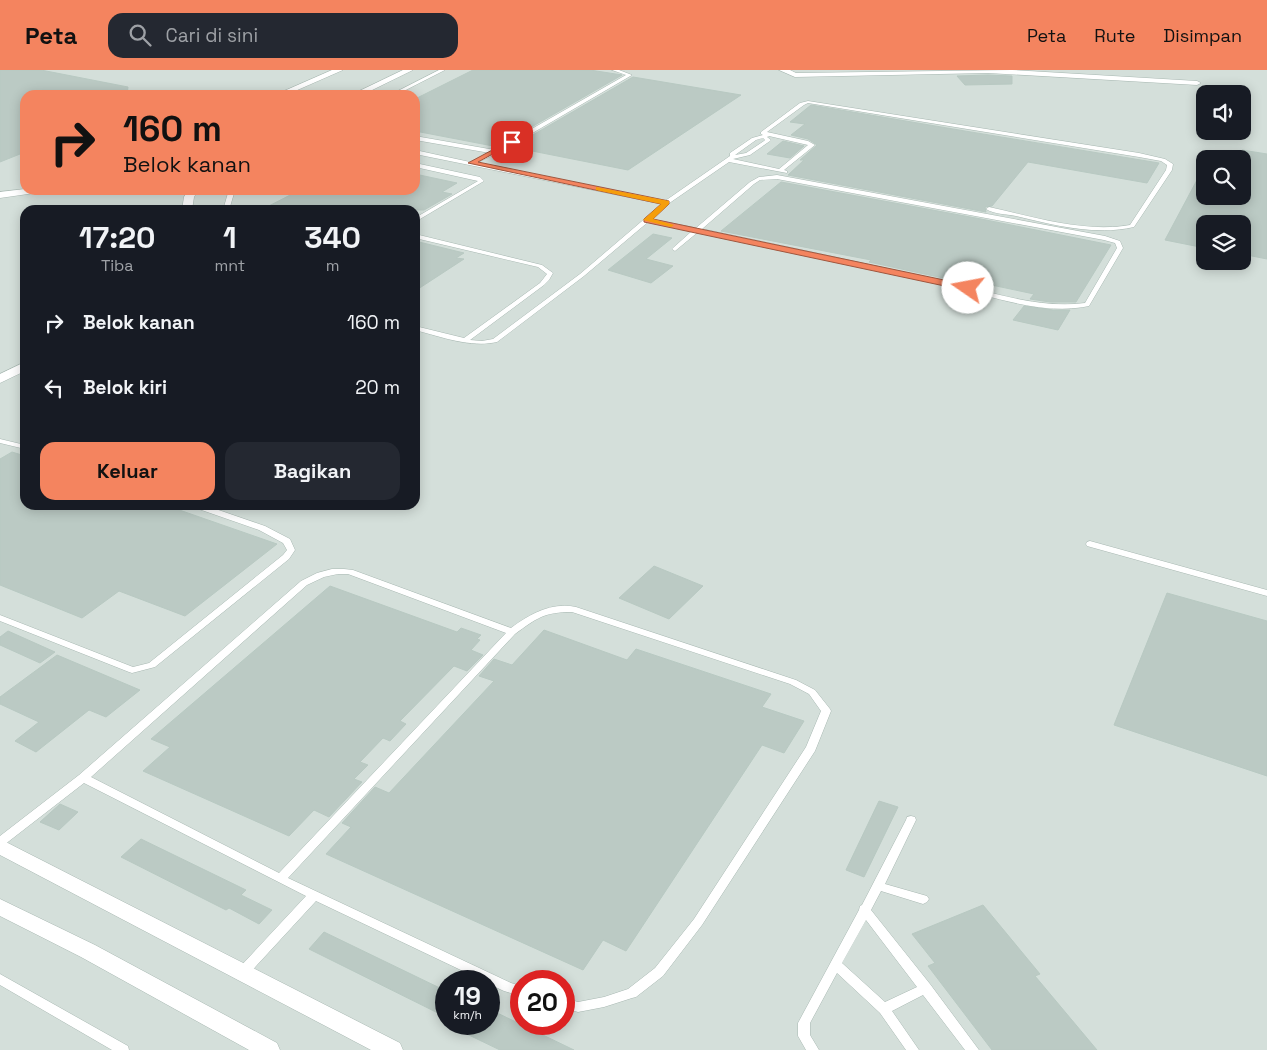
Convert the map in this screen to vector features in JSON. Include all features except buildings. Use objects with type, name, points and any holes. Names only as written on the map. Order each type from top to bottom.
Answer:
[{"type":"street","points":[[291,90],[339,70]]},
{"type":"street","points":[[366,90],[409,70]]},
{"type":"street","points":[[783,70],[788,74],[796,75],[863,72],[1036,71],[1197,84]]},
{"type":"street","points":[[0,195],[20,192]]},
{"type":"street","points":[[0,379],[20,369]]},
{"type":"street","points":[[0,844],[242,973],[392,1050]]},
{"type":"street","points":[[0,908],[88,952],[269,1050]]},
{"type":"lane","points":[[402,90],[443,70]]},
{"type":"lane","points":[[472,163],[496,152],[630,75],[614,70]]},
{"type":"lane","points":[[420,329],[464,341],[489,343],[504,335],[582,275],[666,203],[731,159],[748,154],[766,142],[768,140],[763,133],[802,104],[816,102],[1139,155],[1170,164],[1169,170],[1132,226],[1122,229],[1086,227],[989,209]]},
{"type":"lane","points":[[731,159],[732,154],[754,139],[766,136],[806,142],[812,145],[780,171]]},
{"type":"lane","points":[[420,139],[496,152]]},
{"type":"lane","points":[[420,153],[666,203]]},
{"type":"lane","points":[[731,159],[824,180]]},
{"type":"lane","points":[[420,166],[472,176],[481,181],[420,217]]},
{"type":"lane","points":[[647,220],[698,230],[1054,308],[1087,306],[1120,248],[1118,242],[1105,238],[777,177],[759,179],[752,183],[698,230],[674,249]]},
{"type":"lane","points":[[420,237],[540,266],[550,273],[542,284],[464,341]]},
{"type":"lane","points":[[0,441],[20,446]]},
{"type":"lane","points":[[0,618],[132,670],[152,665],[286,557],[291,550],[287,540],[262,528],[210,510]]},
{"type":"lane","points":[[1090,544],[1267,593]]},
{"type":"lane","points":[[0,844],[83,778],[304,583],[325,574],[341,570],[350,572],[512,632]]},
{"type":"lane","points":[[280,879],[512,632],[540,612],[554,609],[573,609],[793,682],[812,692],[826,711],[811,748],[698,922],[659,972],[632,992],[604,1002],[575,1006]]},
{"type":"lane","points":[[83,778],[280,879],[510,988]]},
{"type":"lane","points":[[813,1050],[804,1036],[804,1024],[911,820]]},
{"type":"lane","points":[[878,886],[923,899]]},
{"type":"lane","points":[[242,973],[314,895]]},
{"type":"lane","points":[[864,909],[973,1050]]},
{"type":"lane","points":[[835,964],[884,1009],[913,1050]]},
{"type":"lane","points":[[0,979],[123,1050]]},
{"type":"lane","points":[[884,1009],[926,988]]},
{"type":"shaded area","points":[[0,70],[1267,70],[1267,1050],[0,1050]]},
{"type":"slow traffic","points":[[598,189],[666,203],[647,220],[671,225]]},
{"type":"route","points":[[512,142],[472,163],[666,203],[647,220],[968,288]]}]
